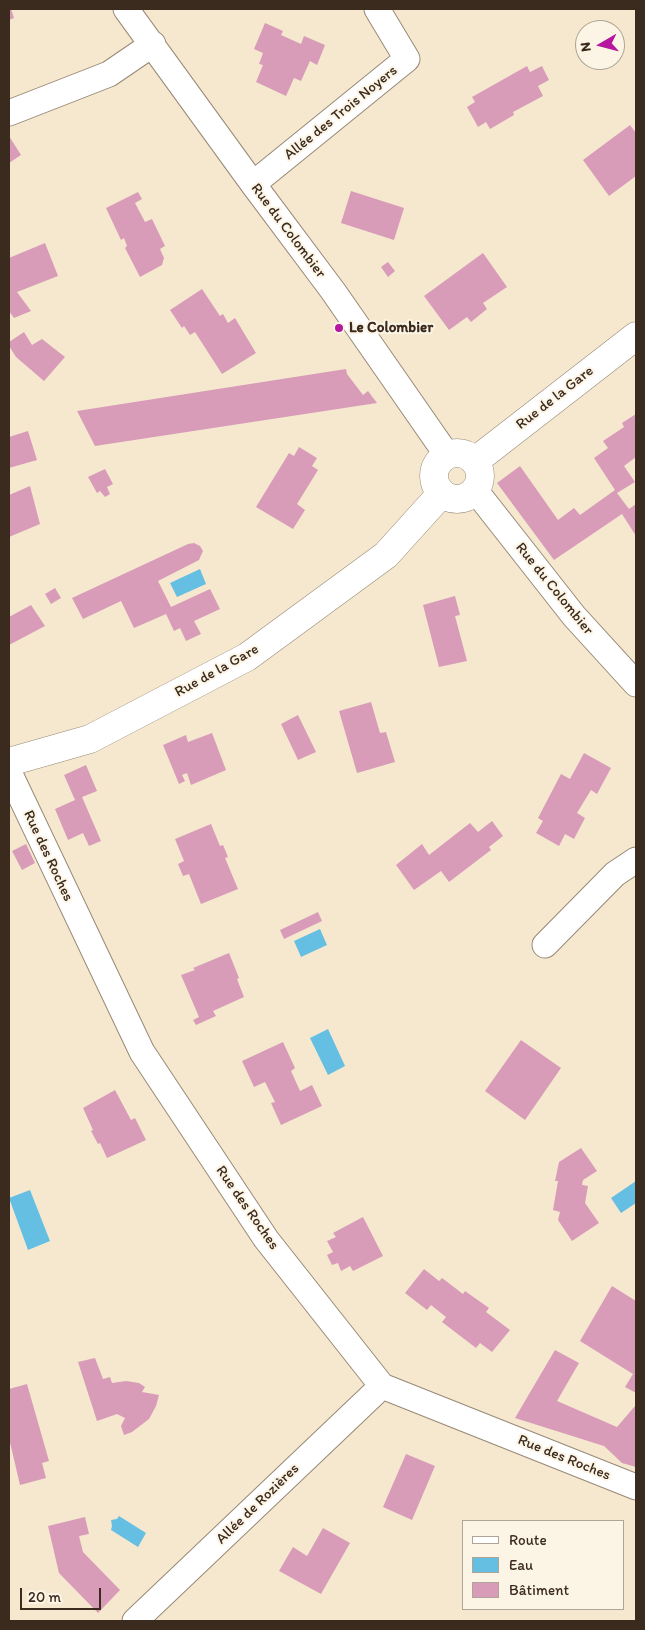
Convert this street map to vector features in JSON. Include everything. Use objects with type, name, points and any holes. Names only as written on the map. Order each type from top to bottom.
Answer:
[{"type":"street","name":"Rue du Colombier","points":[[126,9],[333,291],[447,455]]},
{"type":"street","name":"Allée des Trois Noyers","points":[[253,184],[407,59],[377,9]]},
{"type":"street","points":[[9,113],[109,74],[153,44]]},
{"type":"street","name":"Rue de la Gare","points":[[475,461],[636,336]]},
{"type":"street","points":[[462,453],[475,461],[480,472],[478,485],[470,495],[463,498],[455,498],[442,493],[437,487],[434,472],[437,465],[447,455],[462,453]]},
{"type":"street","name":"Rue du Colombier","points":[[475,490],[574,616],[636,684]]},
{"type":"street","name":"Rue de la Gare","points":[[9,762],[90,739],[247,657],[386,555],[442,493]]},
{"type":"street","name":"Rue des Roches","points":[[9,772],[142,1052],[266,1238],[382,1386],[636,1487]]},
{"type":"street","points":[[545,945],[615,874],[636,860]]},
{"type":"street","name":"Allée de Rozières","points":[[135,1621],[382,1386]]},
{"type":"water","points":[[200,569],[206,584],[177,597],[170,583]]},
{"type":"water","points":[[320,929],[327,945],[301,957],[294,941]]},
{"type":"water","points":[[328,1029],[345,1066],[328,1075],[310,1038]]},
{"type":"water","points":[[636,1181],[636,1203],[621,1213],[611,1198]]},
{"type":"water","points":[[30,1190],[50,1241],[28,1250],[9,1198]]},
{"type":"water","points":[[119,1516],[146,1533],[138,1547],[111,1530],[111,1520],[117,1519]]},
{"type":"building","points":[[9,9],[11,9],[14,18],[9,20]]},
{"type":"building","points":[[265,23],[283,31],[281,35],[301,44],[304,36],[325,45],[317,65],[310,61],[301,81],[294,78],[286,96],[256,82],[263,65],[259,64],[263,53],[254,49]]},
{"type":"building","points":[[527,66],[530,72],[542,66],[549,80],[538,86],[543,96],[513,112],[514,115],[490,129],[486,122],[478,127],[467,107],[475,102],[472,97]]},
{"type":"building","points":[[630,125],[636,133],[636,176],[609,196],[583,160]]},
{"type":"building","points":[[9,136],[21,155],[9,163]]},
{"type":"building","points":[[351,191],[404,208],[394,240],[341,223]]},
{"type":"building","points":[[138,192],[142,199],[135,203],[145,222],[152,219],[165,246],[160,249],[164,258],[162,265],[140,277],[125,248],[127,246],[124,238],[121,240],[106,208]]},
{"type":"building","points":[[45,243],[58,276],[17,292],[31,311],[14,318],[9,311],[9,258]]},
{"type":"building","points":[[483,253],[507,287],[483,303],[487,309],[471,322],[467,317],[449,330],[424,296]]},
{"type":"building","points":[[388,262],[395,271],[388,277],[381,267]]},
{"type":"building","points":[[202,289],[220,316],[223,314],[228,323],[235,318],[256,353],[222,374],[195,332],[190,335],[184,326],[182,328],[170,310]]},
{"type":"building","points":[[24,332],[32,345],[42,339],[65,357],[44,381],[16,357],[9,346],[9,342]]},
{"type":"building","points":[[346,369],[347,374],[363,395],[368,391],[377,403],[95,446],[77,411]]},
{"type":"building","points":[[636,414],[636,457],[624,466],[635,482],[617,493],[629,509],[636,504],[636,536],[622,514],[554,560],[497,483],[520,466],[558,520],[574,508],[580,515],[615,490],[594,458],[608,448],[603,441],[624,427],[622,423]]},
{"type":"building","points":[[28,431],[37,460],[9,468],[9,437]]},
{"type":"building","points":[[299,447],[317,458],[312,466],[318,470],[297,504],[305,510],[293,529],[256,507],[289,453],[294,456]]},
{"type":"building","points":[[105,469],[113,484],[107,487],[110,494],[105,497],[100,491],[97,493],[88,477]]},
{"type":"building","points":[[30,486],[40,524],[9,537],[9,495]]},
{"type":"building","points":[[194,543],[200,546],[203,551],[199,560],[158,581],[171,607],[210,589],[220,609],[194,621],[201,634],[186,641],[180,628],[174,631],[166,614],[134,628],[121,601],[83,619],[72,598],[188,544]]},
{"type":"building","points":[[55,588],[61,598],[51,604],[45,594]]},
{"type":"building","points":[[455,596],[460,615],[455,616],[467,661],[439,667],[423,605]]},
{"type":"building","points":[[31,605],[45,626],[9,645],[9,617]]},
{"type":"building","points":[[371,702],[380,733],[386,732],[395,762],[357,773],[339,711]]},
{"type":"building","points":[[298,715],[316,752],[298,760],[281,724]]},
{"type":"building","points":[[212,733],[226,770],[191,785],[187,773],[182,775],[185,781],[179,784],[163,745],[186,735],[188,742]]},
{"type":"building","points":[[584,753],[611,768],[597,794],[591,790],[577,813],[585,818],[574,839],[565,834],[559,846],[536,833],[543,821],[538,818],[561,774],[570,779]]},
{"type":"building","points":[[86,765],[97,791],[82,797],[101,841],[89,846],[83,833],[68,840],[55,809],[75,800],[64,775]]},
{"type":"building","points":[[492,821],[503,836],[489,847],[491,850],[449,882],[441,871],[414,890],[396,865],[422,844],[429,855],[470,823],[478,832]]},
{"type":"building","points":[[211,824],[220,846],[223,845],[228,857],[225,858],[238,889],[201,904],[189,874],[183,876],[178,864],[184,861],[175,839]]},
{"type":"building","points":[[26,844],[35,863],[22,870],[12,851]]},
{"type":"building","points":[[318,912],[322,921],[284,939],[280,930]]},
{"type":"building","points":[[229,953],[244,997],[213,1011],[216,1016],[196,1025],[193,1020],[199,1017],[181,975]]},
{"type":"building","points":[[521,1040],[561,1068],[525,1120],[485,1091]]},
{"type":"building","points":[[283,1042],[295,1068],[291,1071],[300,1091],[312,1085],[322,1106],[281,1125],[271,1103],[275,1102],[265,1082],[254,1087],[242,1061]]},
{"type":"building","points":[[115,1090],[131,1120],[135,1118],[146,1140],[107,1158],[100,1143],[98,1144],[91,1131],[93,1130],[83,1108]]},
{"type":"building","points":[[581,1148],[597,1171],[583,1180],[582,1185],[588,1186],[585,1203],[599,1223],[572,1241],[558,1220],[560,1212],[553,1210],[558,1181],[555,1181],[559,1162]]},
{"type":"building","points":[[363,1217],[383,1256],[353,1271],[350,1266],[341,1271],[338,1263],[332,1265],[327,1255],[333,1252],[327,1241],[336,1237],[333,1233]]},
{"type":"building","points":[[424,1269],[439,1281],[442,1278],[463,1294],[465,1291],[489,1308],[486,1312],[510,1330],[492,1352],[480,1343],[476,1348],[442,1322],[446,1317],[431,1305],[427,1310],[405,1293]]},
{"type":"building","points":[[612,1286],[636,1301],[636,1393],[625,1387],[633,1374],[580,1341]]},
{"type":"building","points":[[555,1350],[579,1363],[557,1401],[617,1427],[636,1407],[636,1467],[622,1463],[604,1446],[515,1418]]},
{"type":"building","points":[[95,1358],[103,1379],[110,1377],[112,1383],[126,1381],[139,1383],[145,1387],[142,1392],[159,1395],[149,1419],[132,1432],[124,1435],[121,1426],[125,1418],[117,1414],[97,1421],[78,1362]]},
{"type":"building","points":[[27,1384],[49,1461],[42,1463],[46,1478],[20,1485],[9,1438],[9,1389]]},
{"type":"building","points":[[406,1454],[435,1466],[412,1520],[383,1507]]},
{"type":"building","points":[[85,1517],[89,1534],[79,1536],[83,1552],[120,1590],[98,1613],[59,1573],[48,1526]]},
{"type":"building","points":[[323,1528],[350,1543],[321,1594],[279,1571],[293,1547],[307,1556]]},
{"type":"place","name":"Le Colombier","points":[[339,328]]}]
